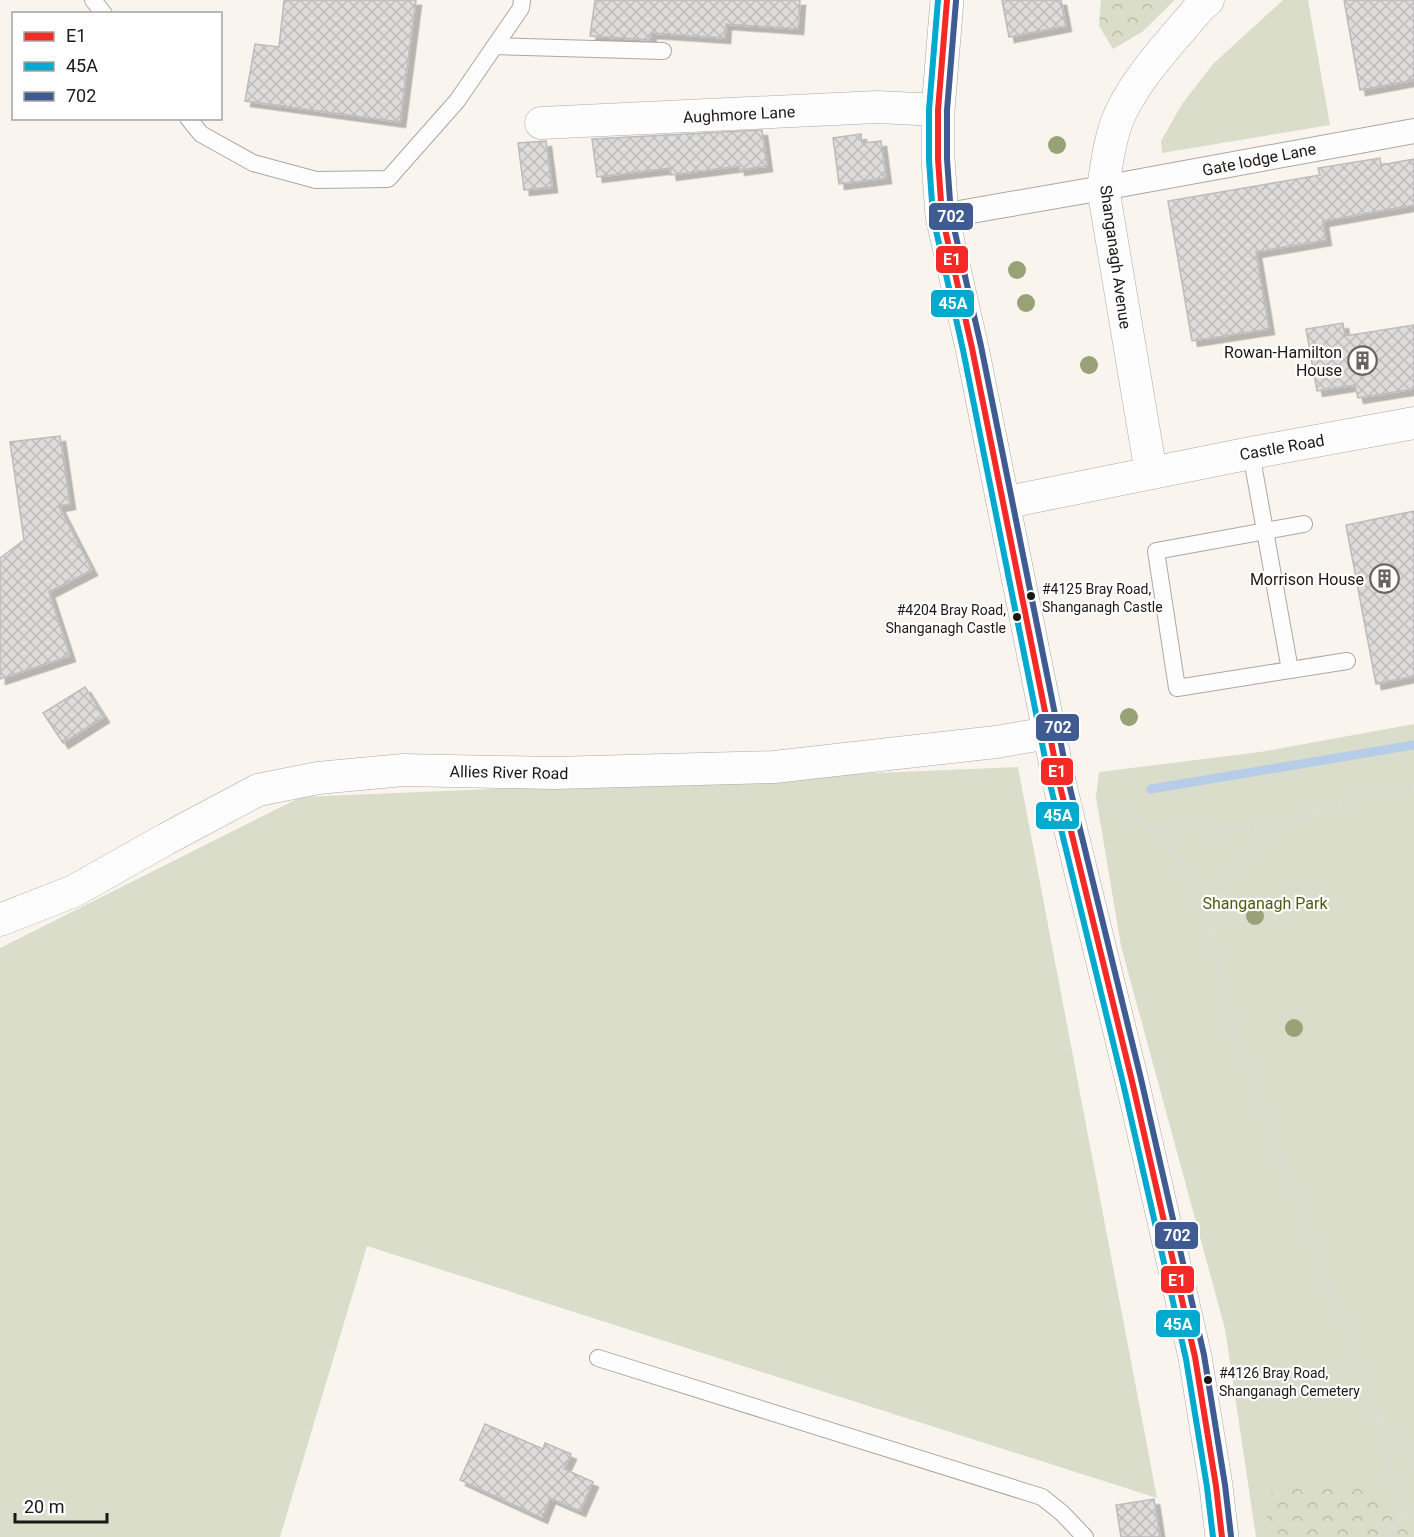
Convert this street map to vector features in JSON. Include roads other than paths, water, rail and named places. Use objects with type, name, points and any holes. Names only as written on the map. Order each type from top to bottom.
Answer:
[{"type":"main road","points":[[947,0],[938,111],[938,159],[942,216],[972,348],[1060,786],[1132,1081],[1195,1358],[1222,1537]]},
{"type":"street","name":"Shanganagh Avenue","points":[[1151,472],[1103,188],[1111,144],[1120,113],[1141,78],[1198,8],[1209,0]]},
{"type":"street","name":"Aughmore Lane","points":[[541,123],[877,107],[938,111]]},
{"type":"street","name":"Gate lodge Lane","points":[[942,216],[1414,130]]},
{"type":"street","name":"Castle Road","points":[[1003,502],[1414,423]]},
{"type":"street","name":"Allies River Road","points":[[0,920],[74,891],[258,790],[318,778],[403,770],[553,773],[774,766],[996,742],[1049,733]]},
{"type":"lane","points":[[93,0],[102,12]]},
{"type":"lane","points":[[190,120],[201,134],[253,163],[316,180],[388,179],[457,102],[521,8],[522,0]]},
{"type":"lane","points":[[495,46],[663,51]]},
{"type":"lane","points":[[1251,453],[1290,670]]},
{"type":"lane","points":[[1304,524],[1156,551],[1177,688],[1347,661]]},
{"type":"lane","points":[[598,1358],[1042,1497],[1062,1513],[1085,1537]]},
{"type":"waterway","points":[[1151,789],[1414,745]]},
{"type":"place","name":"Rowan-Hamilton House","points":[[1363,361]]},
{"type":"place","name":"Morrison House","points":[[1385,579]]},
{"type":"place","name":"#4125 Bray Road, Shanganagh Castle","points":[[1031,596]]},
{"type":"place","name":"#4204 Bray Road, Shanganagh Castle","points":[[1017,617]]},
{"type":"place","name":"#4126 Bray Road, Shanganagh Cemetery","points":[[1208,1380]]},
{"type":"park label","name":"Shanganagh Park","points":[[1265,903]]}]
